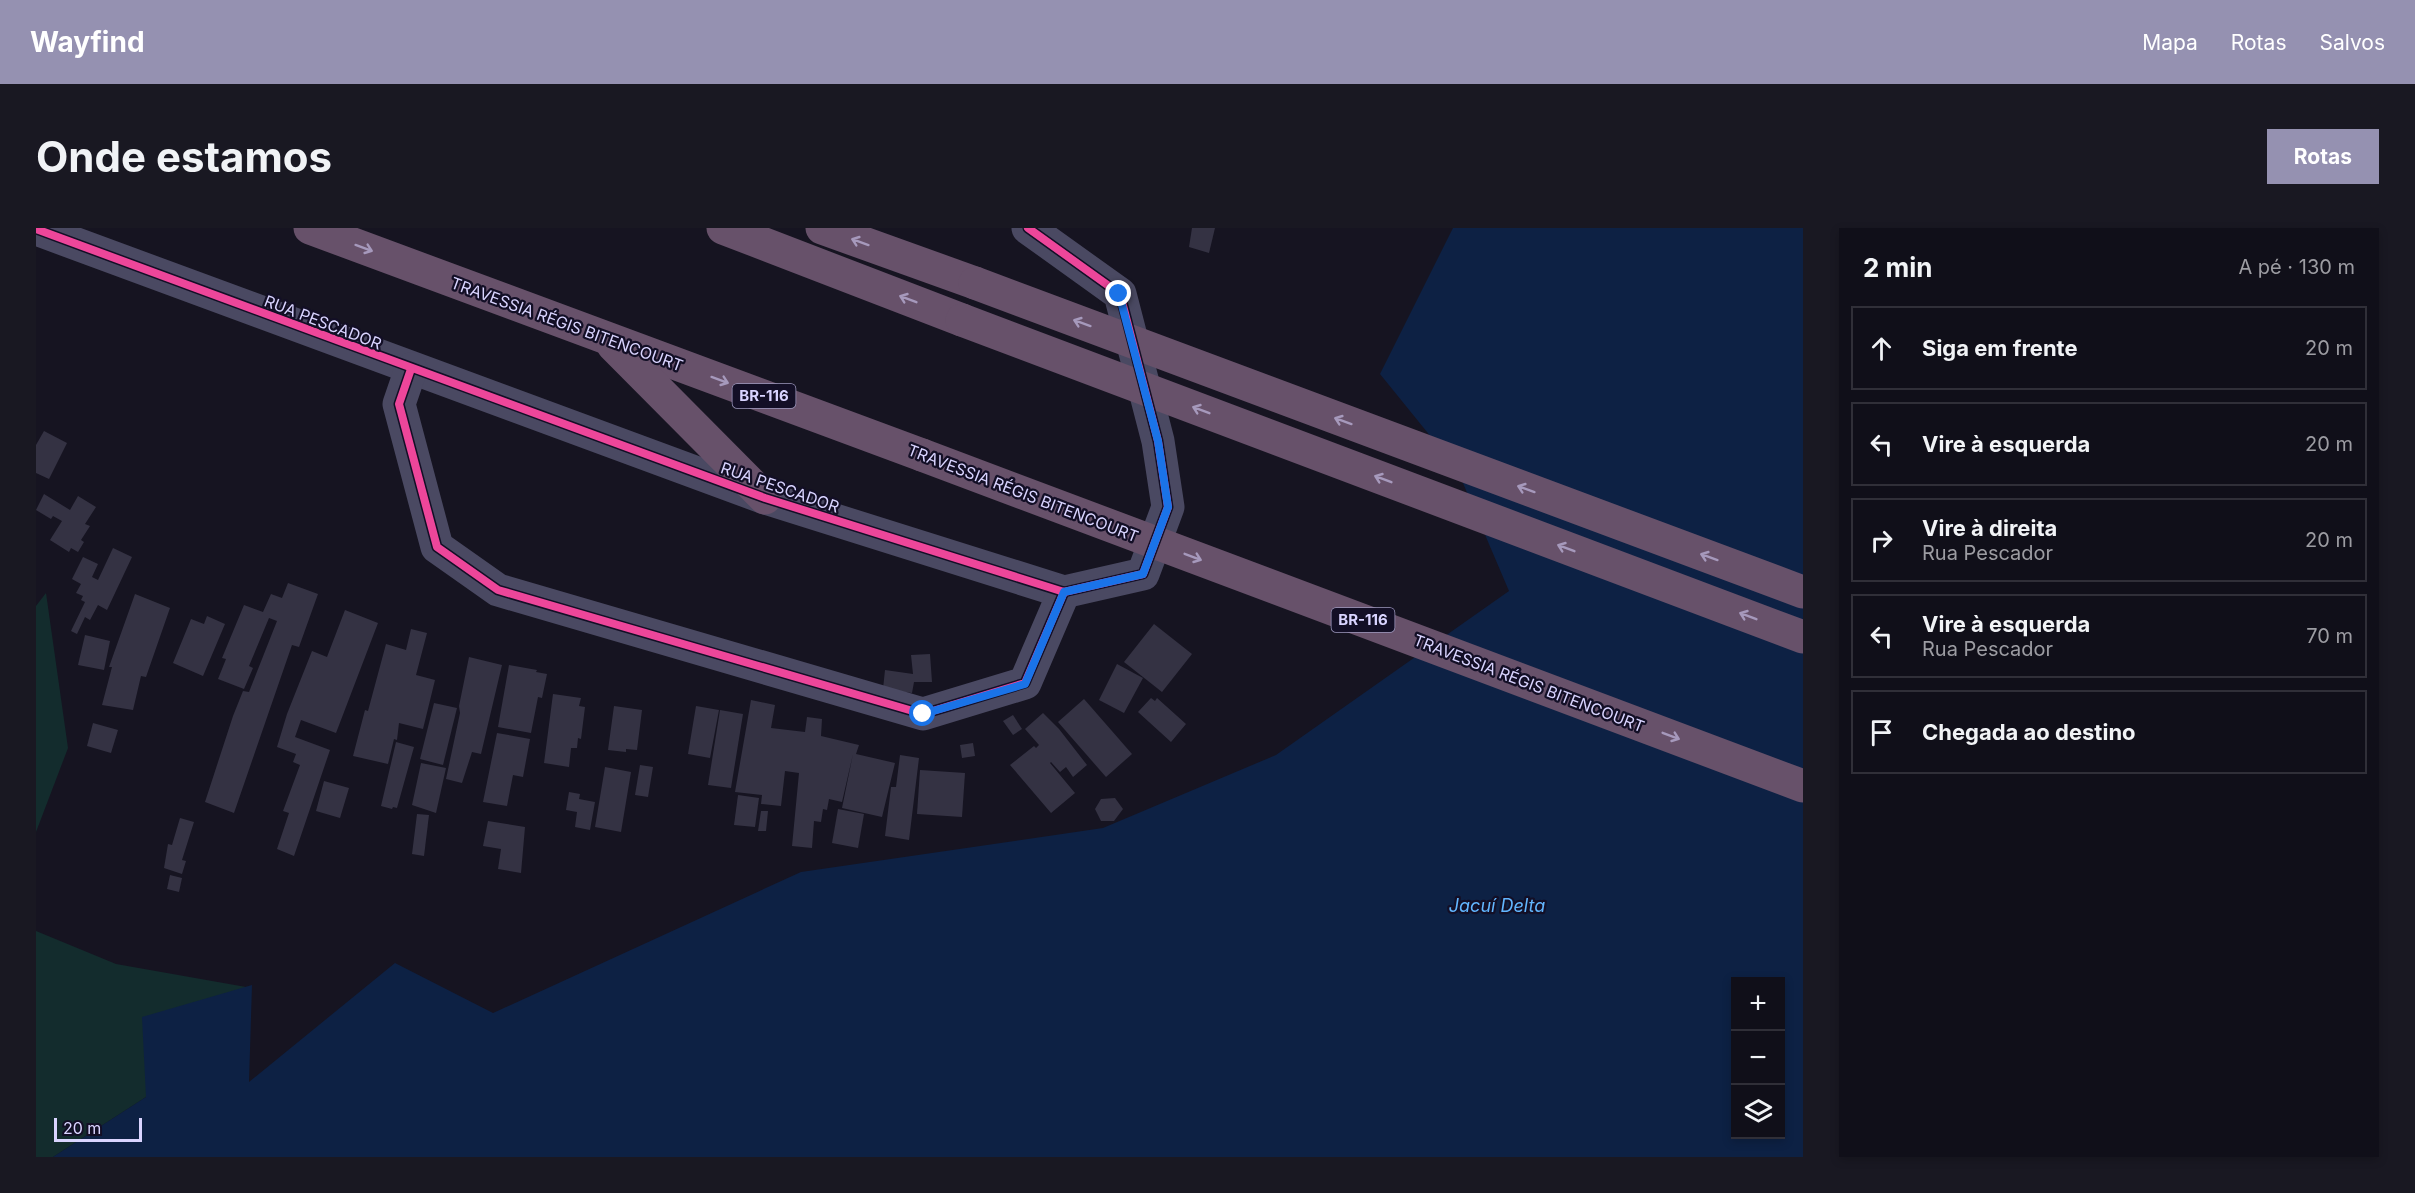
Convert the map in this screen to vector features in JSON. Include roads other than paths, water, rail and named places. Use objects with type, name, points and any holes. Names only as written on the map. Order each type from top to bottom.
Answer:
[{"type":"highway","name":"TRAVESSIA RÉGIS BITENCOURT","points":[[310,228],[1803,786]]},
{"type":"highway","points":[[723,228],[1803,637]]},
{"type":"highway","points":[[822,228],[1803,592]]},
{"type":"highway","points":[[606,338],[765,498]]},
{"type":"street","points":[[411,369],[399,404],[437,547],[498,590],[923,714],[1025,684],[1064,592],[1143,574],[1168,507],[1158,441],[1119,294],[1028,228]]},
{"type":"street","name":"RUA PESCADOR","points":[[36,229],[765,498],[1064,592]]},
{"type":"water","name":"Jacuí Delta","points":[[1453,228],[1803,228],[1803,1157],[53,1157],[146,1097],[142,1017],[252,985],[249,1082],[395,963],[493,1013],[801,872],[1103,828],[1276,755],[1509,591],[1457,469],[1380,374]]}]
